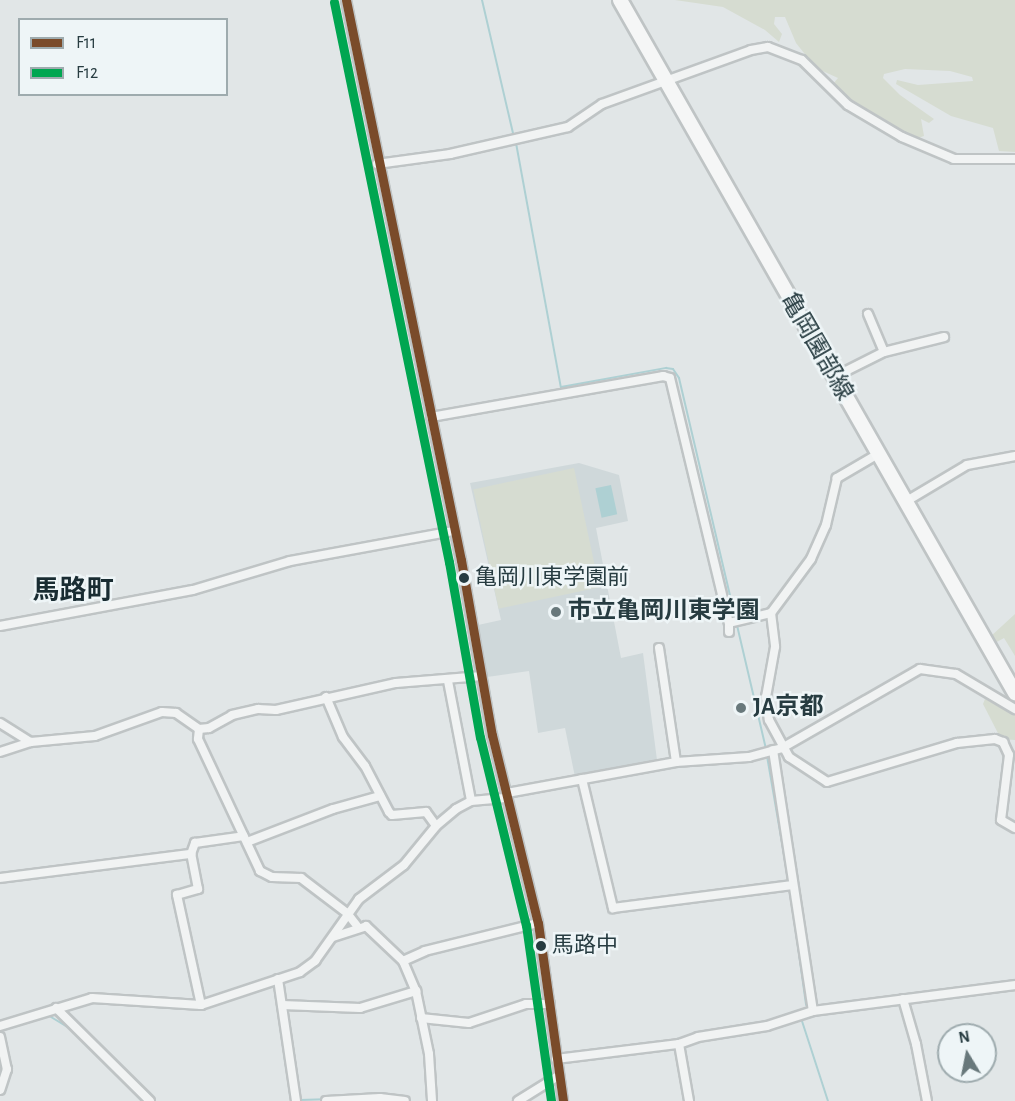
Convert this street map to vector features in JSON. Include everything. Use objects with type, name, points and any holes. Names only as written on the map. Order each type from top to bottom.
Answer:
[{"type":"main road","name":"亀岡園部線","points":[[620,0],[664,81],[1015,693]]},
{"type":"street","points":[[346,0],[376,164],[431,417],[482,676],[538,923],[563,1101]]},
{"type":"street","points":[[376,164],[450,154],[568,127],[593,108],[751,50],[786,51],[802,60],[853,109],[902,137],[954,159],[1015,159]]},
{"type":"street","points":[[868,314],[884,352]]},
{"type":"street","points":[[834,377],[884,352],[944,337]]},
{"type":"street","points":[[431,417],[663,376],[670,378],[729,628],[771,613],[811,559],[826,525],[837,478],[878,454]]},
{"type":"street","points":[[905,502],[967,465],[1015,456]]},
{"type":"street","points":[[0,626],[194,590],[290,561],[454,531]]},
{"type":"street","points":[[771,613],[775,647],[768,673],[766,709],[777,749],[790,885],[813,1011]]},
{"type":"street","points":[[659,648],[676,762]]},
{"type":"street","points":[[0,1026],[92,998],[201,1005],[278,979],[315,961],[347,913],[404,865],[436,826],[471,801],[676,762],[749,757],[777,749],[921,669],[956,674],[1015,709]]},
{"type":"street","points":[[199,729],[249,711],[276,710],[396,683],[448,681],[482,676]]},
{"type":"street","points":[[448,681],[471,801]]},
{"type":"street","points":[[326,697],[344,737],[365,766],[392,815],[426,812],[436,826]]},
{"type":"street","points":[[0,752],[31,742],[95,736],[162,712],[176,713],[199,729]]},
{"type":"street","points":[[0,723],[31,742]]},
{"type":"street","points":[[199,729],[198,739],[260,871],[273,877],[301,878],[347,913],[357,926]]},
{"type":"street","points":[[777,749],[827,782],[957,742],[995,739],[1008,746],[1009,755],[1001,820],[1015,828]]},
{"type":"street","points":[[582,779],[614,908],[790,885]]},
{"type":"street","points":[[201,1005],[177,895],[198,889],[190,854],[195,843],[246,839],[333,809],[380,796]]},
{"type":"street","points":[[0,878],[190,854]]},
{"type":"street","points":[[403,961],[425,951],[538,923]]},
{"type":"street","points":[[332,938],[357,926],[371,928],[394,956],[403,961],[416,991],[432,1101]]},
{"type":"street","points":[[278,979],[296,1101]]},
{"type":"street","points":[[556,1059],[679,1044],[698,1037],[776,1024],[813,1011],[1015,985]]},
{"type":"street","points":[[282,1005],[360,1008],[416,991]]},
{"type":"street","points":[[903,999],[916,1044],[927,1101]]},
{"type":"street","points":[[421,1018],[469,1023],[526,1004],[550,1004]]},
{"type":"street","points":[[56,1008],[150,1101]]},
{"type":"street","points":[[0,1037],[7,1069],[0,1090]]},
{"type":"street","points":[[679,1044],[689,1101]]},
{"type":"street","points":[[518,1101],[558,1076]]},
{"type":"street","points":[[326,1101],[380,1098],[405,1101]]},
{"type":"shaded area","points":[[675,0],[1015,0],[1015,152],[999,151],[993,128],[951,116],[896,84],[897,80],[918,85],[973,81],[972,77],[950,71],[905,69],[884,74],[883,78],[900,95],[934,119],[929,123],[921,119],[924,136],[918,138],[881,121],[843,95],[833,84],[838,78],[816,68],[796,43],[785,17],[775,17],[774,24],[782,34],[779,42],[765,30],[723,7]]},
{"type":"shaded area","name":"市立亀岡川東学園","points":[[579,463],[619,475],[628,521],[596,528],[621,658],[643,653],[657,760],[575,777],[565,728],[538,733],[529,671],[487,677],[478,625],[501,620],[470,483]]},
{"type":"shaded area","points":[[574,468],[599,587],[499,609],[473,489]]},
{"type":"shaded area","points":[[1015,614],[1015,656],[1004,638],[995,643],[990,637]]},
{"type":"shaded area","points":[[985,699],[1015,715],[1015,740],[1001,739],[983,704]]},
{"type":"water","points":[[611,485],[617,514],[602,518],[595,488]]},
{"type":"waterway","points":[[482,0],[514,137]]},
{"type":"waterway","points":[[516,143],[561,387],[666,368],[673,369],[679,378],[766,749]]},
{"type":"waterway","points":[[767,756],[789,883]]},
{"type":"waterway","points":[[790,889],[806,1005]]},
{"type":"waterway","points":[[51,1017],[71,1029],[143,1101]]},
{"type":"waterway","points":[[801,1018],[828,1101]]},
{"type":"waterway","points":[[300,1100],[324,1099]]},
{"type":"transit line","name":"F11","points":[[346,0],[461,560],[492,735],[538,923],[563,1101]]},
{"type":"transit line","name":"F12","points":[[334,2],[449,562],[480,737],[526,925],[551,1101]]},
{"type":"place","name":"亀岡川東学園前","points":[[464,578]]},
{"type":"place","name":"市立亀岡川東学園","points":[[556,612]]},
{"type":"place","name":"JA京都","points":[[741,708]]},
{"type":"place","name":"馬路中","points":[[541,946]]},
{"type":"district","name":"馬路町","points":[[73,591]]}]
